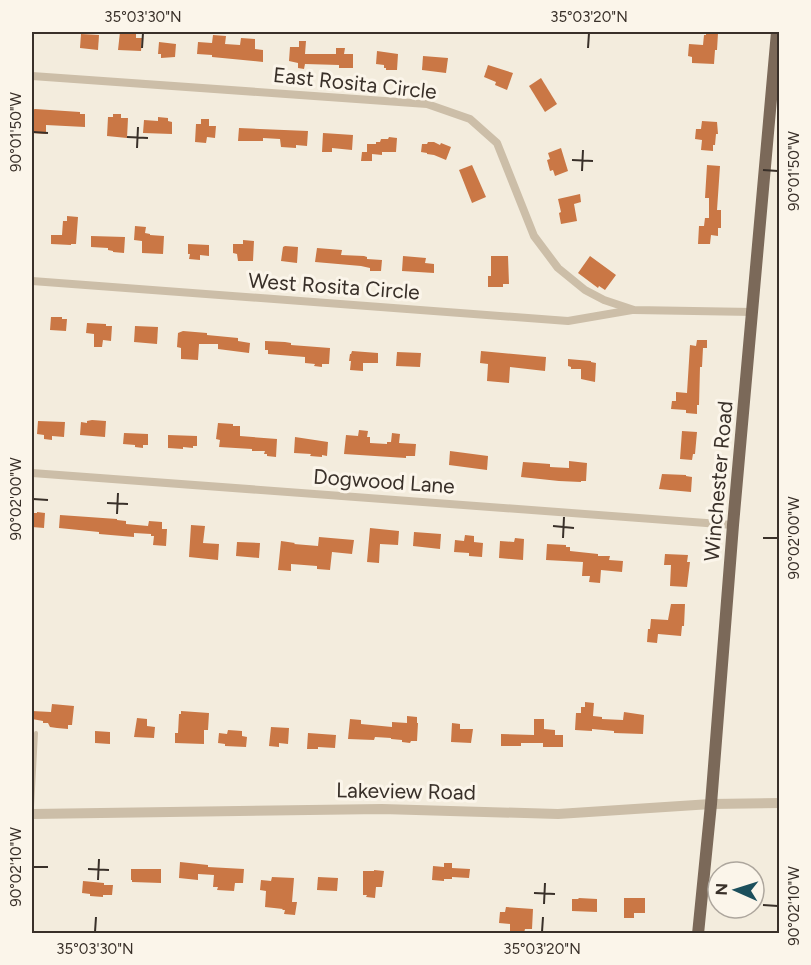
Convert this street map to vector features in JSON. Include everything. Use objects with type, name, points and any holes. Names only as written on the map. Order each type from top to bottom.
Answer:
[{"type":"main road","name":"Winchester Road","points":[[698,933],[777,32]]},
{"type":"street","name":"East Rosita Circle","points":[[32,76],[427,104],[470,119],[497,143],[534,236],[558,268],[585,290],[604,300],[634,310],[753,312]]},
{"type":"street","name":"West Rosita Circle","points":[[32,281],[568,321],[634,310]]},
{"type":"street","name":"Dogwood Lane","points":[[32,473],[733,525]]},
{"type":"street","name":"Lakeview Road","points":[[32,814],[382,809],[558,814],[711,804],[780,803]]},
{"type":"lane","points":[[32,807],[36,733]]},
{"type":"building","points":[[120,32],[136,32],[136,38],[142,38],[141,51],[118,50]]},
{"type":"building","points":[[706,32],[718,33],[714,64],[692,63],[692,57],[688,56],[689,44],[703,45]]},
{"type":"building","points":[[81,34],[99,35],[98,50],[80,48]]},
{"type":"building","points":[[213,35],[226,36],[225,44],[240,45],[241,38],[255,39],[255,49],[263,50],[263,62],[197,54],[198,42],[212,43]]},
{"type":"building","points":[[299,41],[306,41],[305,54],[336,54],[336,48],[345,48],[344,54],[353,54],[353,68],[339,68],[339,65],[305,64],[304,69],[298,68],[298,63],[289,61],[290,47],[299,47]]},
{"type":"building","points":[[159,42],[176,44],[175,57],[161,58],[161,54],[158,54]]},
{"type":"building","points":[[377,51],[398,54],[397,70],[386,70],[384,65],[376,64]]},
{"type":"building","points":[[423,56],[448,58],[446,73],[422,70]]},
{"type":"building","points":[[488,65],[513,73],[507,90],[484,77]]},
{"type":"building","points":[[541,78],[557,104],[545,112],[529,86]]},
{"type":"building","points":[[32,110],[80,112],[80,114],[85,114],[85,127],[46,125],[46,134],[32,133]]},
{"type":"building","points":[[113,114],[121,114],[121,118],[128,118],[127,138],[107,136],[108,117],[113,117]]},
{"type":"building","points":[[158,117],[168,118],[168,121],[172,122],[172,134],[143,133],[144,120],[158,121]]},
{"type":"building","points":[[201,119],[209,119],[209,126],[216,126],[215,138],[207,137],[206,143],[195,142],[196,124],[201,124]]},
{"type":"building","points":[[702,121],[717,122],[718,134],[716,134],[713,151],[701,150],[702,140],[695,139],[696,129],[701,129]]},
{"type":"building","points":[[239,128],[308,131],[307,146],[281,147],[280,139],[263,138],[263,141],[238,141]]},
{"type":"building","points":[[323,133],[353,135],[352,150],[332,148],[332,152],[322,152]]},
{"type":"building","points":[[397,138],[396,152],[382,152],[382,155],[372,154],[372,161],[361,161],[362,152],[367,152],[367,144],[376,144],[381,139]]},
{"type":"building","points":[[428,142],[451,147],[446,160],[421,152],[422,144]]},
{"type":"building","points":[[561,148],[568,171],[555,176],[553,170],[550,171],[548,153]]},
{"type":"building","points":[[472,165],[486,197],[472,203],[459,170]]},
{"type":"building","points":[[707,165],[720,166],[717,210],[721,210],[721,228],[718,228],[718,236],[711,235],[710,244],[698,244],[699,226],[704,226],[705,218],[709,218],[709,198],[705,198]]},
{"type":"building","points":[[580,194],[581,202],[574,204],[577,221],[561,224],[558,199]]},
{"type":"building","points":[[67,216],[78,217],[76,244],[51,244],[51,235],[62,235],[63,221],[67,221]]},
{"type":"building","points":[[135,226],[146,227],[145,233],[150,235],[164,236],[163,254],[142,253],[142,241],[134,240]]},
{"type":"building","points":[[91,236],[125,237],[124,253],[113,252],[108,248],[91,247]]},
{"type":"building","points":[[243,240],[254,241],[253,261],[238,261],[237,254],[233,253],[233,244],[243,244]]},
{"type":"building","points":[[188,244],[209,245],[209,256],[200,255],[200,260],[189,259]]},
{"type":"building","points":[[285,246],[298,247],[297,263],[281,261]]},
{"type":"building","points":[[317,248],[342,250],[341,255],[382,260],[381,271],[370,271],[370,268],[361,266],[315,262]]},
{"type":"building","points":[[403,256],[426,258],[425,263],[434,264],[434,273],[402,271]]},
{"type":"building","points":[[491,256],[508,256],[509,284],[503,284],[503,287],[488,287],[488,276],[491,276]]},
{"type":"building","points":[[590,256],[616,275],[605,290],[599,286],[598,288],[578,273]]},
{"type":"building","points":[[51,317],[67,319],[66,331],[50,330]]},
{"type":"building","points":[[87,323],[112,326],[111,341],[103,340],[102,347],[94,347],[94,334],[86,333]]},
{"type":"building","points":[[135,326],[158,327],[157,344],[134,342]]},
{"type":"building","points":[[183,331],[238,338],[238,341],[250,343],[249,353],[218,349],[218,344],[199,344],[198,360],[181,359],[181,348],[177,347],[178,333]]},
{"type":"building","points":[[697,340],[707,340],[707,348],[703,348],[702,367],[700,367],[697,414],[686,413],[686,410],[671,409],[672,401],[676,401],[676,392],[687,393],[690,345],[696,346]]},
{"type":"building","points":[[265,341],[330,348],[329,364],[322,364],[322,367],[314,366],[315,364],[305,363],[305,357],[268,354],[268,350],[265,350]]},
{"type":"building","points":[[352,351],[378,353],[378,363],[363,363],[363,371],[350,370],[351,361],[349,361]]},
{"type":"building","points":[[481,351],[546,357],[545,371],[510,367],[509,383],[487,381],[488,364],[480,363]]},
{"type":"building","points":[[397,352],[421,353],[420,367],[396,366]]},
{"type":"building","points":[[568,359],[596,363],[595,382],[581,379],[581,369],[571,369],[568,366]]},
{"type":"building","points":[[92,420],[106,421],[105,437],[80,435],[81,422],[87,423]]},
{"type":"building","points":[[38,421],[65,422],[64,437],[52,436],[52,440],[44,439],[44,435],[37,434]]},
{"type":"building","points":[[218,423],[240,426],[240,436],[277,439],[276,457],[267,456],[264,454],[265,451],[219,447],[220,440],[216,439]]},
{"type":"building","points":[[359,430],[368,431],[367,437],[370,437],[370,443],[387,444],[391,442],[392,433],[400,434],[399,443],[416,444],[415,456],[406,456],[406,458],[344,454],[346,435],[358,436]]},
{"type":"building","points":[[682,431],[697,432],[695,454],[692,460],[680,459]]},
{"type":"building","points":[[124,433],[148,434],[148,445],[143,445],[143,448],[123,444]]},
{"type":"building","points":[[168,435],[197,436],[197,446],[183,447],[183,449],[168,448]]},
{"type":"building","points":[[295,437],[328,442],[327,456],[294,453]]},
{"type":"building","points":[[450,451],[488,456],[487,470],[449,465]]},
{"type":"building","points":[[569,461],[587,463],[586,481],[521,477],[523,462],[569,468]]},
{"type":"building","points":[[662,474],[692,477],[691,492],[659,489]]},
{"type":"building","points":[[32,513],[45,513],[44,528],[32,527]]},
{"type":"building","points":[[60,515],[117,519],[126,521],[126,524],[148,526],[149,521],[162,522],[162,529],[167,529],[166,546],[153,545],[154,536],[151,534],[134,533],[134,537],[59,528]]},
{"type":"building","points":[[191,525],[205,526],[203,543],[219,544],[218,560],[189,557]]},
{"type":"building","points":[[370,528],[399,531],[398,545],[380,544],[379,563],[367,562]]},
{"type":"building","points":[[414,532],[441,534],[440,549],[413,546]]},
{"type":"building","points":[[465,535],[474,536],[474,542],[483,543],[482,557],[454,552],[455,540],[464,541]]},
{"type":"building","points":[[319,537],[354,540],[352,554],[332,552],[330,570],[317,569],[317,566],[291,564],[291,571],[278,570],[281,541],[318,546]]},
{"type":"building","points":[[515,538],[524,539],[523,560],[499,558],[500,541],[514,542]]},
{"type":"building","points":[[237,542],[260,543],[259,558],[236,556]]},
{"type":"building","points":[[547,544],[566,545],[570,547],[570,551],[610,556],[609,560],[623,561],[622,572],[601,570],[600,583],[589,582],[590,576],[582,576],[583,562],[546,560]]},
{"type":"building","points":[[665,554],[688,555],[687,562],[690,562],[687,587],[670,586],[671,565],[664,565]]},
{"type":"building","points":[[671,604],[685,604],[681,636],[658,634],[657,643],[647,642],[651,619],[668,620]]},
{"type":"building","points":[[585,702],[594,703],[593,716],[602,717],[602,719],[623,720],[624,712],[644,715],[643,734],[614,733],[614,731],[592,729],[592,731],[575,730],[576,713],[581,713],[581,707],[585,707]]},
{"type":"building","points":[[52,704],[74,706],[72,725],[68,725],[68,729],[50,727],[48,723],[32,719],[32,711],[51,712]]},
{"type":"building","points":[[181,711],[209,713],[208,730],[204,730],[204,744],[175,743],[175,733],[178,733]]},
{"type":"building","points":[[407,716],[417,717],[417,741],[410,743],[375,737],[374,740],[348,739],[350,719],[361,720],[361,724],[392,727],[392,722],[407,723]]},
{"type":"building","points":[[137,718],[147,719],[147,726],[155,727],[154,738],[134,737]]},
{"type":"building","points":[[534,719],[544,719],[544,729],[555,730],[555,735],[563,735],[563,747],[543,747],[543,743],[501,746],[501,734],[534,735]]},
{"type":"building","points":[[452,723],[460,724],[460,729],[473,729],[471,743],[451,742]]},
{"type":"building","points":[[271,727],[289,728],[288,744],[279,743],[279,747],[269,746]]},
{"type":"building","points":[[228,730],[242,731],[242,736],[247,737],[246,747],[225,746],[225,744],[218,743],[219,733],[227,734]]},
{"type":"building","points":[[95,731],[110,732],[110,744],[95,743]]},
{"type":"building","points":[[308,733],[336,735],[335,748],[307,749]]},
{"type":"building","points":[[180,862],[208,865],[208,867],[244,869],[243,883],[235,883],[234,891],[217,890],[218,887],[213,887],[214,875],[198,874],[198,880],[179,878]]},
{"type":"building","points":[[444,863],[452,863],[452,868],[470,869],[469,878],[452,877],[444,881],[432,880],[433,866],[444,867]]},
{"type":"building","points":[[131,869],[161,869],[161,883],[132,882]]},
{"type":"building","points":[[363,871],[384,871],[382,887],[376,887],[375,898],[366,897],[367,895],[363,895]]},
{"type":"building","points":[[272,877],[294,878],[292,902],[297,902],[295,915],[284,914],[283,909],[265,907],[266,891],[260,890],[261,880],[271,881]]},
{"type":"building","points":[[318,877],[338,878],[337,891],[317,890]]},
{"type":"building","points":[[83,881],[113,885],[112,895],[103,895],[103,897],[82,893]]},
{"type":"building","points":[[624,898],[645,898],[645,913],[634,913],[634,918],[624,918]]},
{"type":"building","points":[[572,899],[597,899],[597,912],[572,911]]},
{"type":"building","points":[[506,907],[533,909],[532,929],[525,929],[524,933],[510,933],[510,924],[499,923],[500,912],[505,912]]}]
